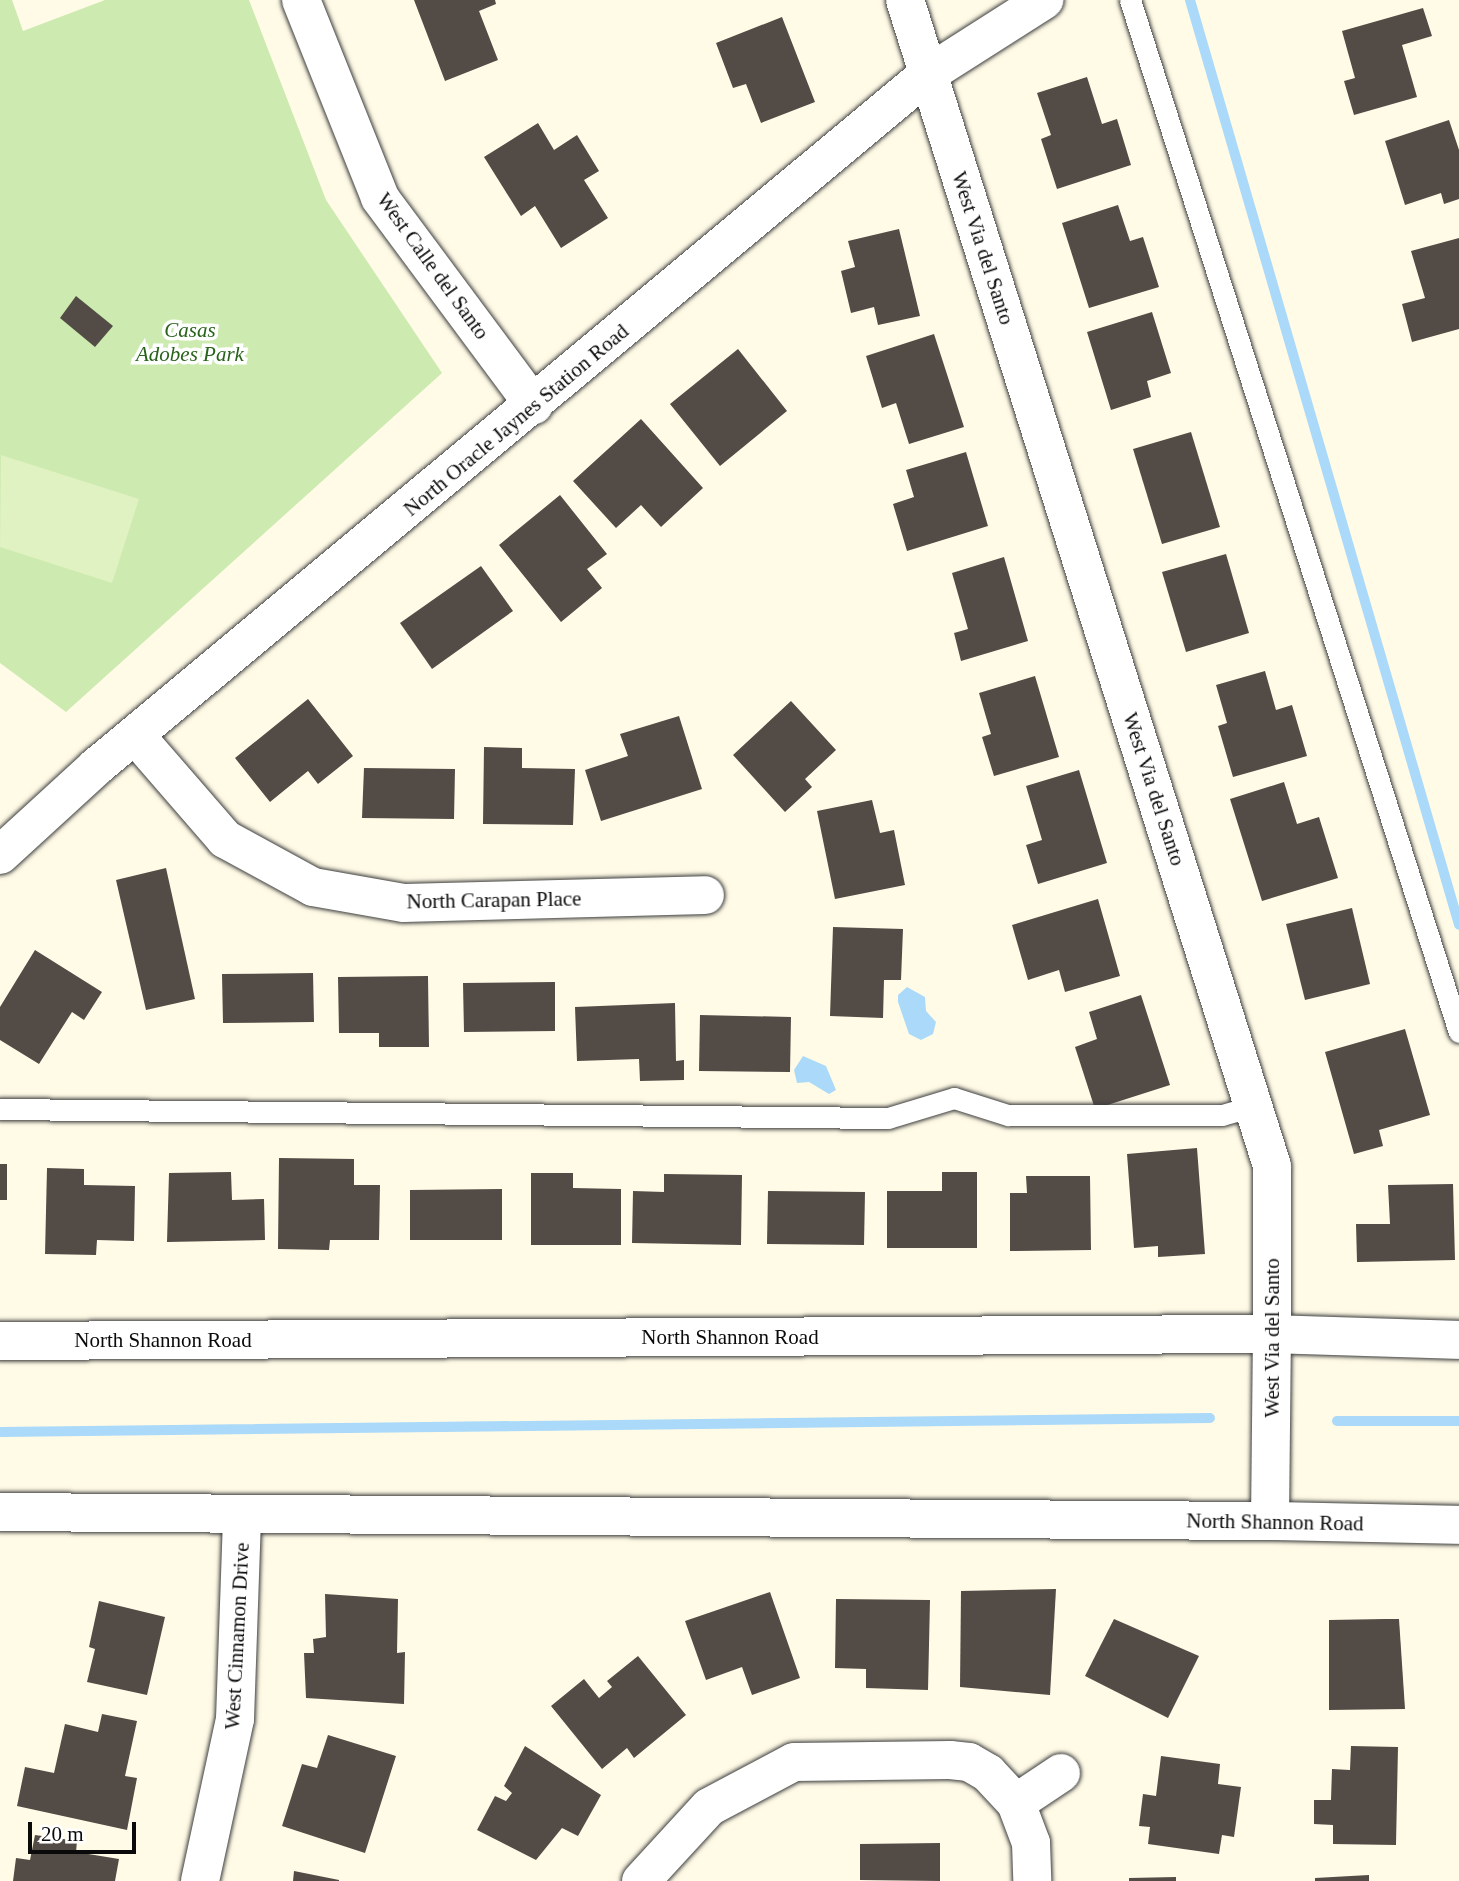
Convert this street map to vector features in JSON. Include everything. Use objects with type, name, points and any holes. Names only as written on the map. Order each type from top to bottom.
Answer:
[{"type":"street","name":"West Calle del Santo","points":[[301,0],[380,198],[534,405]]},
{"type":"street","name":"West Via del Santo","points":[[905,0],[1272,1166],[1270,1521]]},
{"type":"street","name":"North Oracle Jaynes Station Road","points":[[0,855],[135,735],[928,74],[1044,0]]},
{"type":"street","name":"North Carapan Place","points":[[135,735],[225,839],[313,887],[404,903],[705,895]]},
{"type":"street","name":"North Shannon Road","points":[[0,1341],[1272,1334],[1459,1340]]},
{"type":"street","name":"North Shannon Road","points":[[0,1512],[1270,1521],[1459,1525]]},
{"type":"street","name":"West Cinnamon Drive","points":[[200,1881],[235,1719],[242,1514]]},
{"type":"street","points":[[640,1881],[709,1807],[794,1762],[969,1762],[988,1773],[1016,1804],[1031,1843],[1032,1881]]},
{"type":"street","points":[[1016,1804],[1061,1773]]},
{"type":"lane","points":[[1130,0],[1459,1032]]},
{"type":"lane","points":[[0,1109],[888,1118],[954,1098],[1008,1115],[1223,1115],[1254,1106]]},
{"type":"green space","name":"Casas Adobes Park","points":[[0,0],[12,0],[23,31],[105,0],[249,0],[326,200],[442,373],[66,712],[0,663]]},
{"type":"green space","points":[[1,455],[139,499],[112,583],[0,547]]},
{"type":"water","points":[[907,987],[925,997],[926,1011],[936,1022],[933,1034],[921,1040],[909,1034],[898,1002],[898,995]]},
{"type":"water","points":[[803,1056],[826,1066],[836,1090],[829,1094],[809,1082],[797,1083],[794,1070]]},
{"type":"building","points":[[414,0],[495,0],[496,4],[479,11],[498,60],[445,81]]},
{"type":"building","points":[[1423,8],[1432,36],[1402,45],[1417,97],[1354,115],[1344,81],[1355,78],[1342,31]]},
{"type":"building","points":[[782,17],[815,102],[761,123],[746,84],[733,88],[716,43]]},
{"type":"building","points":[[1087,77],[1102,124],[1117,119],[1131,165],[1057,189],[1041,139],[1051,135],[1037,93]]},
{"type":"building","points":[[1449,120],[1459,150],[1459,199],[1444,204],[1441,193],[1405,205],[1385,141]]},
{"type":"building","points":[[538,123],[554,150],[577,135],[599,171],[584,180],[608,218],[561,248],[535,206],[521,216],[484,157]]},
{"type":"building","points":[[1118,205],[1130,241],[1143,237],[1159,287],[1089,308],[1062,223]]},
{"type":"building","points":[[899,229],[920,316],[878,325],[874,307],[851,313],[841,271],[855,267],[848,241]]},
{"type":"building","points":[[1459,238],[1459,329],[1412,342],[1402,304],[1425,298],[1411,251]]},
{"type":"building","points":[[76,296],[113,326],[95,347],[60,318]]},
{"type":"building","points":[[1152,312],[1171,373],[1147,381],[1151,397],[1111,410],[1087,332]]},
{"type":"building","points":[[934,334],[964,427],[909,444],[896,403],[882,408],[866,356]]},
{"type":"building","points":[[738,349],[787,411],[720,466],[670,404]]},
{"type":"building","points":[[641,419],[703,488],[661,527],[641,505],[616,528],[573,481]]},
{"type":"building","points":[[1191,432],[1220,527],[1162,544],[1133,449]]},
{"type":"building","points":[[966,452],[988,526],[907,551],[893,504],[914,497],[906,470]]},
{"type":"building","points":[[560,495],[607,554],[587,569],[602,588],[561,622],[499,545]]},
{"type":"building","points":[[1226,554],[1249,633],[1186,652],[1162,572]]},
{"type":"building","points":[[1004,557],[1028,641],[961,661],[954,633],[968,629],[952,573]]},
{"type":"building","points":[[481,566],[513,611],[432,669],[400,623]]},
{"type":"building","points":[[1265,671],[1276,710],[1292,705],[1307,756],[1233,777],[1218,726],[1227,723],[1216,685]]},
{"type":"building","points":[[1035,676],[1059,757],[994,776],[982,737],[991,734],[979,693]]},
{"type":"building","points":[[308,699],[353,756],[318,784],[308,771],[270,802],[235,758]]},
{"type":"building","points":[[791,701],[836,750],[805,779],[812,787],[785,812],[733,755]]},
{"type":"building","points":[[679,716],[702,789],[601,821],[585,770],[628,756],[620,734]]},
{"type":"building","points":[[484,747],[522,748],[522,768],[575,769],[573,825],[483,824]]},
{"type":"building","points":[[364,768],[455,769],[454,819],[362,818]]},
{"type":"building","points":[[1079,770],[1107,863],[1038,884],[1026,845],[1042,840],[1026,786]]},
{"type":"building","points":[[1284,782],[1297,824],[1319,817],[1338,878],[1262,901],[1230,799]]},
{"type":"building","points":[[872,800],[880,833],[894,830],[905,885],[835,899],[817,811]]},
{"type":"building","points":[[166,868],[195,999],[146,1010],[116,880]]},
{"type":"building","points":[[1098,899],[1120,976],[1065,992],[1059,970],[1028,980],[1012,925]]},
{"type":"building","points":[[1352,908],[1370,984],[1305,1000],[1286,924]]},
{"type":"building","points":[[833,927],[903,929],[901,980],[884,980],[883,1018],[830,1016]]},
{"type":"building","points":[[35,950],[102,992],[84,1020],[72,1012],[39,1064],[0,1040],[0,1007]]},
{"type":"building","points":[[313,973],[314,1022],[223,1023],[222,974]]},
{"type":"building","points":[[428,976],[429,1047],[379,1047],[379,1033],[339,1033],[338,977]]},
{"type":"building","points":[[555,982],[555,1031],[464,1032],[463,983]]},
{"type":"building","points":[[1141,995],[1170,1085],[1095,1109],[1075,1047],[1097,1039],[1089,1012]]},
{"type":"building","points":[[675,1003],[676,1061],[684,1060],[684,1080],[640,1081],[639,1059],[577,1061],[575,1007]]},
{"type":"building","points":[[700,1015],[791,1017],[790,1072],[699,1071]]},
{"type":"building","points":[[1405,1029],[1430,1115],[1379,1130],[1383,1146],[1354,1154],[1325,1052]]},
{"type":"building","points":[[1197,1148],[1205,1254],[1158,1257],[1158,1246],[1134,1248],[1127,1154]]},
{"type":"building","points":[[279,1158],[354,1159],[354,1185],[380,1185],[379,1240],[330,1240],[329,1250],[278,1249]]},
{"type":"building","points":[[0,1164],[7,1164],[7,1200],[0,1200]]},
{"type":"building","points":[[47,1168],[84,1169],[84,1185],[135,1186],[134,1241],[97,1240],[96,1255],[45,1254]]},
{"type":"building","points":[[231,1172],[232,1200],[264,1199],[265,1240],[167,1242],[169,1173]]},
{"type":"building","points":[[942,1172],[977,1172],[977,1248],[887,1248],[887,1191],[942,1191]]},
{"type":"building","points":[[531,1173],[573,1173],[573,1188],[621,1189],[621,1245],[531,1245]]},
{"type":"building","points":[[664,1174],[742,1175],[741,1245],[632,1243],[633,1191],[664,1192]]},
{"type":"building","points":[[1026,1176],[1090,1176],[1091,1250],[1010,1251],[1010,1193],[1027,1193]]},
{"type":"building","points":[[1453,1184],[1455,1260],[1357,1262],[1356,1224],[1390,1224],[1388,1185]]},
{"type":"building","points":[[502,1189],[502,1240],[410,1240],[410,1190]]},
{"type":"building","points":[[768,1191],[865,1192],[864,1245],[767,1244]]},
{"type":"building","points":[[1056,1589],[1050,1695],[960,1687],[961,1591]]},
{"type":"building","points":[[770,1592],[800,1678],[752,1695],[742,1667],[706,1680],[685,1621]]},
{"type":"building","points":[[325,1594],[398,1599],[397,1653],[405,1652],[404,1704],[306,1698],[304,1653],[314,1653],[313,1639],[326,1637]]},
{"type":"building","points":[[836,1599],[930,1600],[928,1690],[866,1688],[866,1669],[835,1668]]},
{"type":"building","points":[[99,1601],[165,1617],[147,1695],[87,1682],[95,1649],[89,1647]]},
{"type":"building","points":[[1114,1619],[1199,1656],[1168,1718],[1085,1676]]},
{"type":"building","points":[[1399,1619],[1405,1709],[1329,1710],[1329,1620]]},
{"type":"building","points":[[638,1656],[686,1715],[634,1758],[627,1748],[602,1769],[551,1706],[584,1679],[599,1698],[612,1687],[607,1681]]},
{"type":"building","points":[[102,1714],[137,1721],[125,1776],[137,1778],[127,1830],[17,1806],[25,1767],[54,1773],[65,1724],[98,1732]]},
{"type":"building","points":[[328,1735],[396,1756],[365,1853],[282,1826],[302,1764],[317,1768]]},
{"type":"building","points":[[525,1746],[601,1795],[578,1836],[562,1828],[536,1860],[477,1830],[495,1796],[506,1801],[512,1793],[504,1786]]},
{"type":"building","points":[[1351,1746],[1398,1747],[1396,1845],[1333,1844],[1333,1825],[1314,1824],[1314,1800],[1331,1800],[1332,1769],[1350,1770]]},
{"type":"building","points":[[1161,1756],[1220,1764],[1218,1784],[1241,1787],[1234,1837],[1222,1835],[1219,1854],[1148,1844],[1150,1827],[1139,1826],[1143,1794],[1156,1796]]},
{"type":"building","points":[[35,1835],[77,1841],[76,1852],[119,1859],[115,1881],[13,1881],[16,1858],[30,1860]]},
{"type":"building","points":[[940,1843],[940,1881],[860,1880],[860,1844]]},
{"type":"building","points":[[294,1871],[339,1880],[339,1881],[293,1881]]},
{"type":"building","points":[[1369,1875],[1369,1881],[1315,1881],[1315,1878]]},
{"type":"building","points":[[1176,1877],[1176,1881],[1129,1881],[1129,1878]]},
{"type":"waterway","points":[[1190,0],[1459,925]]},
{"type":"waterway","points":[[0,1432],[1210,1418]]},
{"type":"waterway","points":[[1337,1421],[1459,1421]]}]
